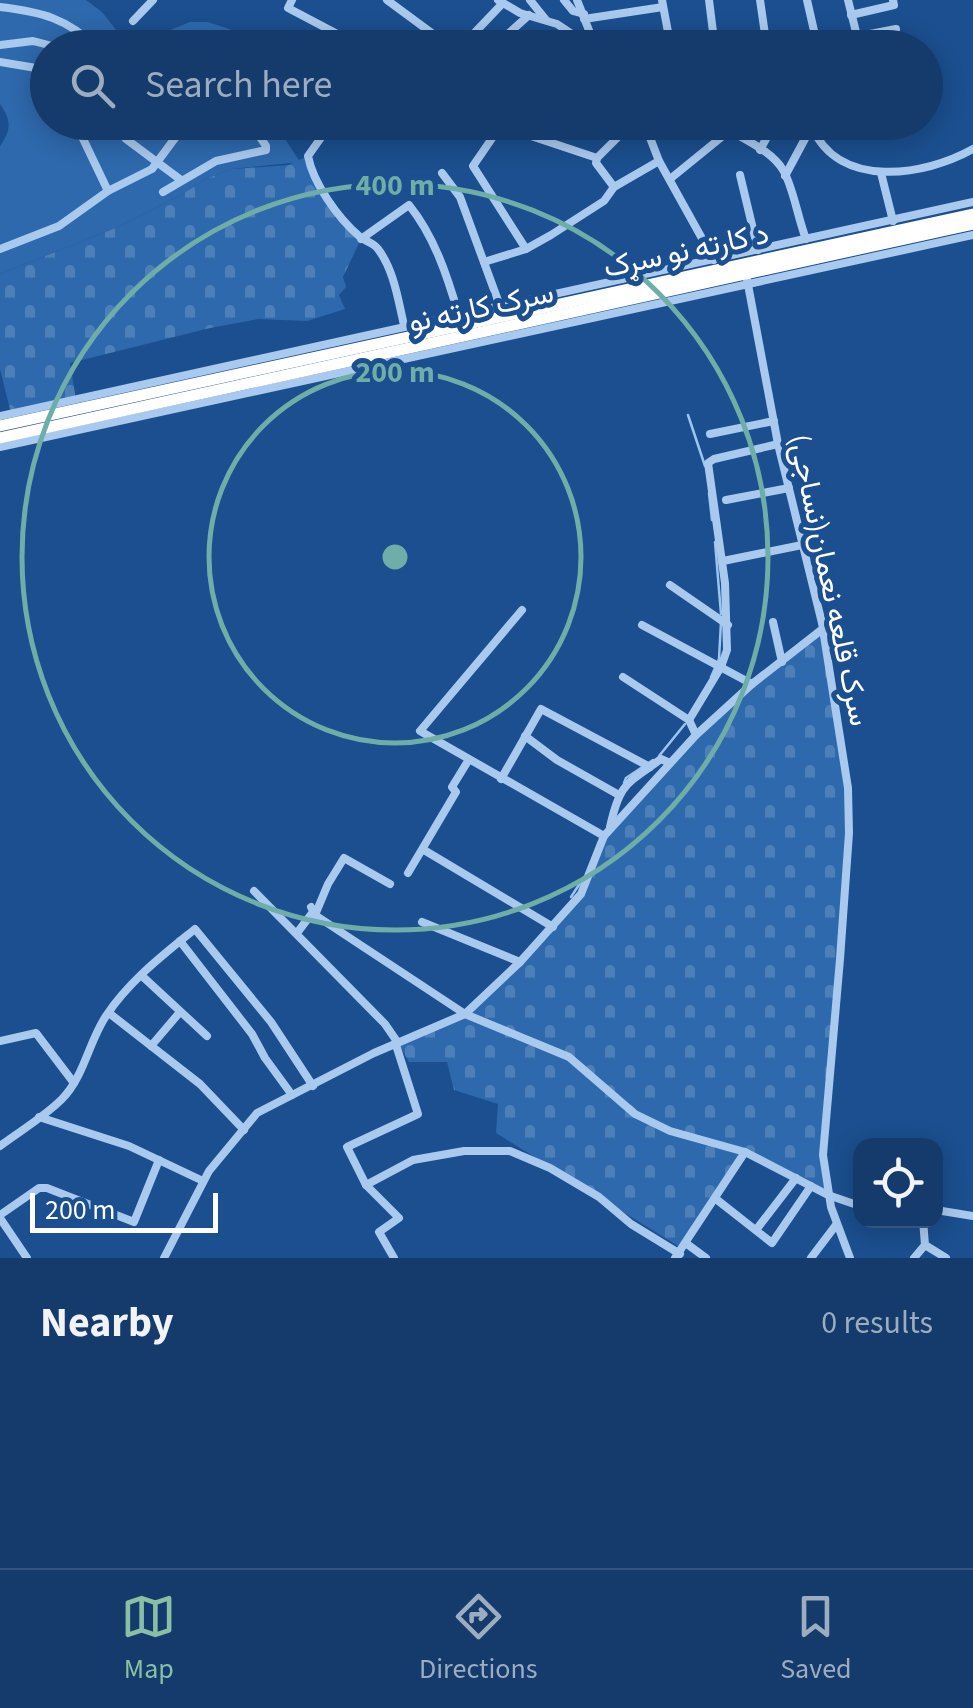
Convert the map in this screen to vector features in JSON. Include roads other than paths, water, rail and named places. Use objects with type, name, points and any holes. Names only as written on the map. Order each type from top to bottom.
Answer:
[{"type":"highway","name":"د کارته نو سړک","points":[[0,426],[106,408],[635,282],[710,270],[759,254],[973,214]]},
{"type":"highway","name":"سرک کارته نو","points":[[0,438],[106,408],[710,270],[747,279],[973,224]]},
{"type":"street","points":[[133,22],[153,0]]},
{"type":"street","points":[[292,0],[288,8],[330,30]]},
{"type":"street","points":[[387,0],[428,30]]},
{"type":"street","points":[[530,0],[546,20]]},
{"type":"street","points":[[564,0],[572,12],[584,16],[663,3],[668,30]]},
{"type":"street","points":[[577,0],[588,30]]},
{"type":"street","points":[[708,0],[712,30]]},
{"type":"street","points":[[760,0],[764,30]]},
{"type":"street","points":[[807,0],[814,30]]},
{"type":"street","points":[[848,0],[855,30]]},
{"type":"street","points":[[851,15],[894,6],[893,0]]},
{"type":"street","points":[[476,30],[500,2],[563,30]]},
{"type":"street","points":[[0,7],[42,14],[68,22],[77,30]]},
{"type":"street","points":[[512,30],[529,15]]},
{"type":"street","points":[[890,30],[896,29]]},
{"type":"street","points":[[0,45],[30,41]]},
{"type":"street","points":[[0,62],[30,67]]},
{"type":"street","points":[[83,140],[108,191]]},
{"type":"street","points":[[127,140],[180,180]]},
{"type":"street","points":[[0,249],[58,226],[108,191],[141,176],[158,163],[174,140]]},
{"type":"street","points":[[163,192],[216,162],[266,150],[262,140]]},
{"type":"street","points":[[320,140],[308,156],[310,164],[334,209],[361,239],[378,248],[392,276],[404,325]]},
{"type":"street","points":[[491,140],[473,166],[526,248]]},
{"type":"street","points":[[549,140],[597,158],[614,188]]},
{"type":"street","points":[[597,158],[615,140]]},
{"type":"street","points":[[651,140],[710,270]]},
{"type":"street","points":[[670,179],[718,140]]},
{"type":"street","points":[[747,140],[782,168],[806,238]]},
{"type":"street","points":[[760,150],[765,140]]},
{"type":"street","points":[[785,176],[805,140]]},
{"type":"street","points":[[818,140],[842,162],[881,173],[936,167],[973,149]]},
{"type":"street","points":[[484,262],[526,248],[604,200],[614,188],[658,160]]},
{"type":"street","points":[[442,172],[460,197],[500,306]]},
{"type":"street","points":[[881,173],[893,221]]},
{"type":"street","points":[[740,175],[759,254],[806,238],[973,202]]},
{"type":"street","points":[[361,239],[409,205],[422,221],[440,259],[458,313]]},
{"type":"street","points":[[0,447],[747,279],[973,235]]},
{"type":"street","name":"سرک قلعه نعمان(نساجی)","points":[[747,279],[778,444],[816,596],[846,775],[848,832],[823,1155],[828,1195],[850,1258]]},
{"type":"street","points":[[0,416],[458,313],[635,282]]},
{"type":"street","points":[[710,434],[774,421]]},
{"type":"street","points":[[690,720],[727,650],[723,561],[708,464],[714,459],[778,444]]},
{"type":"street","points":[[726,500],[789,488]]},
{"type":"street","points":[[723,561],[802,545]]},
{"type":"street","points":[[670,585],[728,625]]},
{"type":"street","points":[[522,610],[420,731],[607,834]]},
{"type":"street","points":[[773,622],[782,662]]},
{"type":"street","points":[[642,625],[752,684]]},
{"type":"street","points":[[607,834],[696,735],[752,684],[820,631]]},
{"type":"street","points":[[624,677],[690,720],[696,735]]},
{"type":"street","points":[[501,778],[541,709],[650,768]]},
{"type":"street","points":[[526,736],[558,760],[619,795]]},
{"type":"street","points":[[164,1258],[203,1181],[257,1113],[465,1014],[554,927],[581,894],[628,780],[661,759],[670,763]]},
{"type":"street","points":[[408,872],[456,792],[452,787],[468,760]]},
{"type":"street","points":[[424,850],[554,927]]},
{"type":"street","points":[[297,932],[344,858],[390,884]]},
{"type":"street","points":[[254,891],[385,1024],[396,1044],[418,1114],[346,1147],[366,1186],[399,1218],[379,1232],[394,1258]]},
{"type":"street","points":[[313,912],[465,1014],[569,1057],[635,1114],[670,1131],[745,1152],[828,1195],[853,1204]]},
{"type":"street","points":[[422,922],[520,962]]},
{"type":"street","points":[[0,1146],[63,1098],[108,1013],[141,974],[195,929],[271,1022],[313,1086]]},
{"type":"street","points":[[180,941],[252,1034],[292,1095]]},
{"type":"street","points":[[141,974],[207,1036]]},
{"type":"street","points":[[150,1046],[180,1012]]},
{"type":"street","points":[[108,1013],[200,1084],[244,1130]]},
{"type":"street","points":[[0,1040],[36,1033],[74,1083]]},
{"type":"street","points":[[39,1117],[159,1160],[203,1181]]},
{"type":"street","points":[[366,1186],[413,1160],[464,1150],[510,1151],[550,1168],[600,1197],[678,1256],[745,1152]]},
{"type":"street","points":[[27,1258],[0,1217],[39,1188],[134,1222],[159,1160]]},
{"type":"street","points":[[756,1230],[796,1178]]},
{"type":"street","points":[[716,1200],[772,1243],[811,1186]]},
{"type":"street","points":[[943,1211],[973,1216]]},
{"type":"street","points":[[811,1258],[836,1225]]},
{"type":"street","points":[[914,1258],[925,1245],[924,1228]]},
{"type":"street","points":[[0,1237],[10,1232]]},
{"type":"street","points":[[686,1244],[706,1258]]},
{"type":"street","points":[[925,1245],[946,1258]]},
{"type":"waterway","points":[[688,415],[705,466]]},
{"type":"waterway","points":[[709,493],[712,520]]},
{"type":"waterway","points":[[715,542],[721,614]]},
{"type":"waterway","points":[[711,677],[719,659],[721,622]]},
{"type":"waterway","points":[[659,756],[685,724]]},
{"type":"waterway","points":[[624,783],[653,760]]},
{"type":"waterway","points":[[571,897],[584,877]]}]
